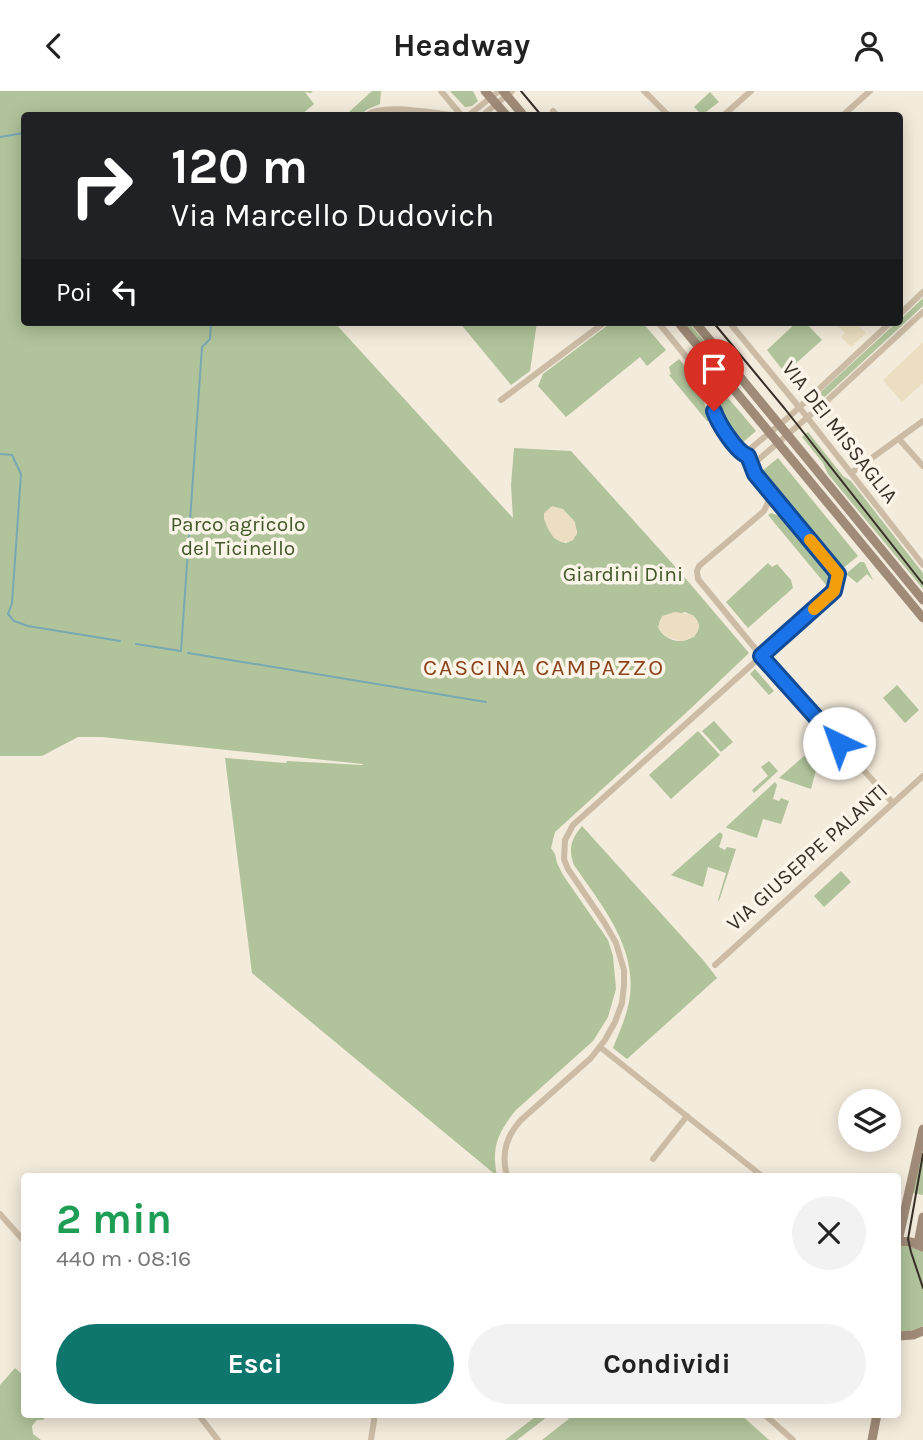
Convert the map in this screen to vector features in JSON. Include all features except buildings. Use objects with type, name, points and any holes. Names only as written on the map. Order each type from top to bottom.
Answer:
[{"type":"main road","points":[[505,92],[521,112]]},
{"type":"main road","points":[[491,98],[503,112]]},
{"type":"main road","points":[[681,326],[923,618]]},
{"type":"main road","name":"VIA DEI MISSAGLIA","points":[[698,326],[923,600]]},
{"type":"main road","points":[[901,1228],[923,1129]]},
{"type":"main road","points":[[901,1242],[921,1245],[923,1217]]},
{"type":"main road","points":[[901,1338],[923,1331]]},
{"type":"main road","points":[[872,1440],[876,1418]]},
{"type":"street","points":[[441,91],[458,112]]},
{"type":"street","points":[[643,91],[665,112]]},
{"type":"street","points":[[727,112],[751,91]]},
{"type":"street","points":[[846,112],[870,91]]},
{"type":"street","points":[[473,112],[491,98],[505,92]]},
{"type":"street","points":[[371,112],[386,108],[424,112]]},
{"type":"street","points":[[903,311],[923,292]]},
{"type":"street","points":[[788,435],[923,312]]},
{"type":"street","points":[[501,400],[600,326]]},
{"type":"street","points":[[506,1173],[504,1151],[513,1130],[591,1058],[615,1022],[622,1003],[624,970],[619,952],[611,933],[564,859],[565,840],[569,830],[834,591],[838,574],[755,474],[751,460],[744,455],[718,421],[705,380],[661,326]]},
{"type":"street","name":"VIA DEI MISSAGLIA","points":[[732,326],[923,565]]},
{"type":"street","points":[[780,425],[887,326]]},
{"type":"street","points":[[850,473],[923,421]]},
{"type":"street","name":"VIA DEI MISSAGLIA","points":[[744,455],[780,425]]},
{"type":"street","name":"VIA DEI MISSAGLIA","points":[[751,466],[788,435]]},
{"type":"street","points":[[898,439],[923,466]]},
{"type":"street","points":[[764,512],[769,500],[766,487]]},
{"type":"street","points":[[790,516],[776,508],[764,512],[702,563],[698,568],[698,579],[761,656],[893,803]]},
{"type":"street","name":"VIA GIUSEPPE PALANTI","points":[[715,965],[923,776]]},
{"type":"street","points":[[600,1047],[758,1173]]},
{"type":"street","points":[[653,1159],[687,1116]]},
{"type":"street","points":[[0,1214],[21,1238]]},
{"type":"street","points":[[201,1418],[218,1440]]},
{"type":"street","points":[[370,1440],[374,1418]]},
{"type":"street","points":[[768,1418],[793,1440]]},
{"type":"green space","name":"Parco agricolo del Ticinello","points":[[0,91],[313,91],[305,92],[314,104],[305,112],[21,112],[21,326],[338,326],[513,518],[511,485],[514,448],[571,451],[749,653],[555,832],[551,848],[557,863],[608,940],[613,956],[616,989],[608,1017],[593,1041],[516,1110],[498,1140],[495,1157],[496,1173],[493,1173],[252,973],[225,758],[286,763],[363,764],[102,737],[78,737],[42,756],[0,756]],"holes":[[[565,512],[573,520],[577,532],[573,540],[561,542]],[[685,612],[694,617],[698,629],[690,639],[674,640],[665,636],[660,629],[660,620]]]},
{"type":"green space","points":[[372,91],[381,91],[380,104],[364,112],[349,112]]},
{"type":"green space","points":[[450,91],[473,91],[478,101],[465,107]]},
{"type":"green space","points":[[710,92],[719,102],[706,112],[699,112],[694,107]]},
{"type":"green space","points":[[923,298],[923,306],[903,325],[903,317]]},
{"type":"green space","points":[[462,326],[536,326],[530,371],[511,385]]},
{"type":"green space","points":[[607,326],[645,326],[666,350],[647,366],[640,357],[566,417],[538,386],[543,374]]},
{"type":"green space","points":[[686,326],[691,326],[721,361],[717,364]]},
{"type":"green space","points":[[793,326],[809,326],[822,340],[785,373],[767,350]]},
{"type":"green space","points":[[893,326],[901,326],[815,406],[811,401]]},
{"type":"green space","points":[[679,359],[697,380],[709,421],[669,375],[669,367]]},
{"type":"green space","points":[[713,380],[756,431],[743,442],[724,417]]},
{"type":"green space","points":[[808,432],[843,476],[851,481],[923,573],[923,589],[828,474],[823,463],[802,437]]},
{"type":"green space","points":[[778,458],[858,556],[842,569],[762,471]]},
{"type":"green space","points":[[771,513],[780,516],[828,574],[830,579],[826,585],[768,515]]},
{"type":"green space","points":[[860,562],[864,562],[873,580],[867,574],[857,583],[846,574]]},
{"type":"green space","points":[[768,563],[772,567],[777,564],[791,580],[793,588],[748,628],[726,602]]},
{"type":"green space","points":[[755,669],[774,691],[769,695],[750,674]]},
{"type":"green space","points":[[897,685],[919,710],[905,723],[883,698]]},
{"type":"green space","points":[[714,721],[733,742],[721,752],[702,731]]},
{"type":"green space","points":[[698,731],[720,755],[671,799],[649,775]]},
{"type":"green space","points":[[812,749],[821,759],[811,789],[779,778]]},
{"type":"green space","points":[[769,761],[778,771],[754,793],[752,790],[768,776],[761,767]]},
{"type":"green space","points":[[775,782],[777,785],[773,799],[789,801],[781,824],[763,819],[757,838],[726,827]]},
{"type":"green space","points":[[582,826],[717,978],[627,1059],[613,1048],[629,1002],[629,964],[616,929],[574,865],[572,844]]},
{"type":"green space","points":[[720,832],[723,835],[719,847],[725,850],[727,847],[736,849],[719,901],[726,873],[708,867],[703,887],[671,875]]},
{"type":"green space","points":[[841,871],[851,882],[824,907],[814,896]]},
{"type":"green space","points":[[923,1144],[923,1195],[912,1193]]},
{"type":"green space","points":[[901,1245],[923,1251],[923,1326],[901,1332]]},
{"type":"green space","points":[[15,1368],[21,1373],[21,1418],[44,1418],[37,1420],[32,1426],[33,1434],[41,1440],[0,1440],[0,1385]]},
{"type":"green space","points":[[534,1418],[546,1418],[517,1440],[505,1440]]},
{"type":"green space","points":[[570,1418],[744,1418],[769,1440],[542,1440]]},
{"type":"shaded area","points":[[838,326],[859,326],[866,333],[851,347],[841,337],[845,333]]},
{"type":"shaded area","points":[[923,342],[923,383],[902,402],[883,380]]},
{"type":"shaded area","points":[[552,506],[563,509],[575,522],[577,534],[571,541],[561,542],[554,538],[548,529],[544,513]]},
{"type":"shaded area","points":[[675,612],[693,615],[697,620],[699,626],[694,637],[681,641],[667,637],[660,631],[658,627],[662,616]]},
{"type":"waterway","points":[[0,137],[21,134]]},
{"type":"waterway","points":[[136,644],[181,651],[202,347],[210,339],[211,326]]},
{"type":"waterway","points":[[0,454],[12,455],[21,474],[12,603],[8,614],[14,621],[28,626],[120,641]]},
{"type":"waterway","points":[[188,653],[486,702]]},
{"type":"tram line","points":[[521,91],[538,112]]},
{"type":"tram line","points":[[716,326],[923,584]]},
{"type":"tram line","points":[[923,1154],[908,1239],[923,1288]]},
{"type":"slow traffic","points":[[810,540],[838,574],[834,591],[814,609]]},
{"type":"district","name":"CASCINA CAMPAZZO","points":[[544,667]]},
{"type":"route","points":[[714,411],[721,426],[742,453],[751,460],[755,474],[838,574],[834,591],[761,656],[839,743]]},
{"type":"park label","name":"Giardini Dini","points":[[623,574]]}]
